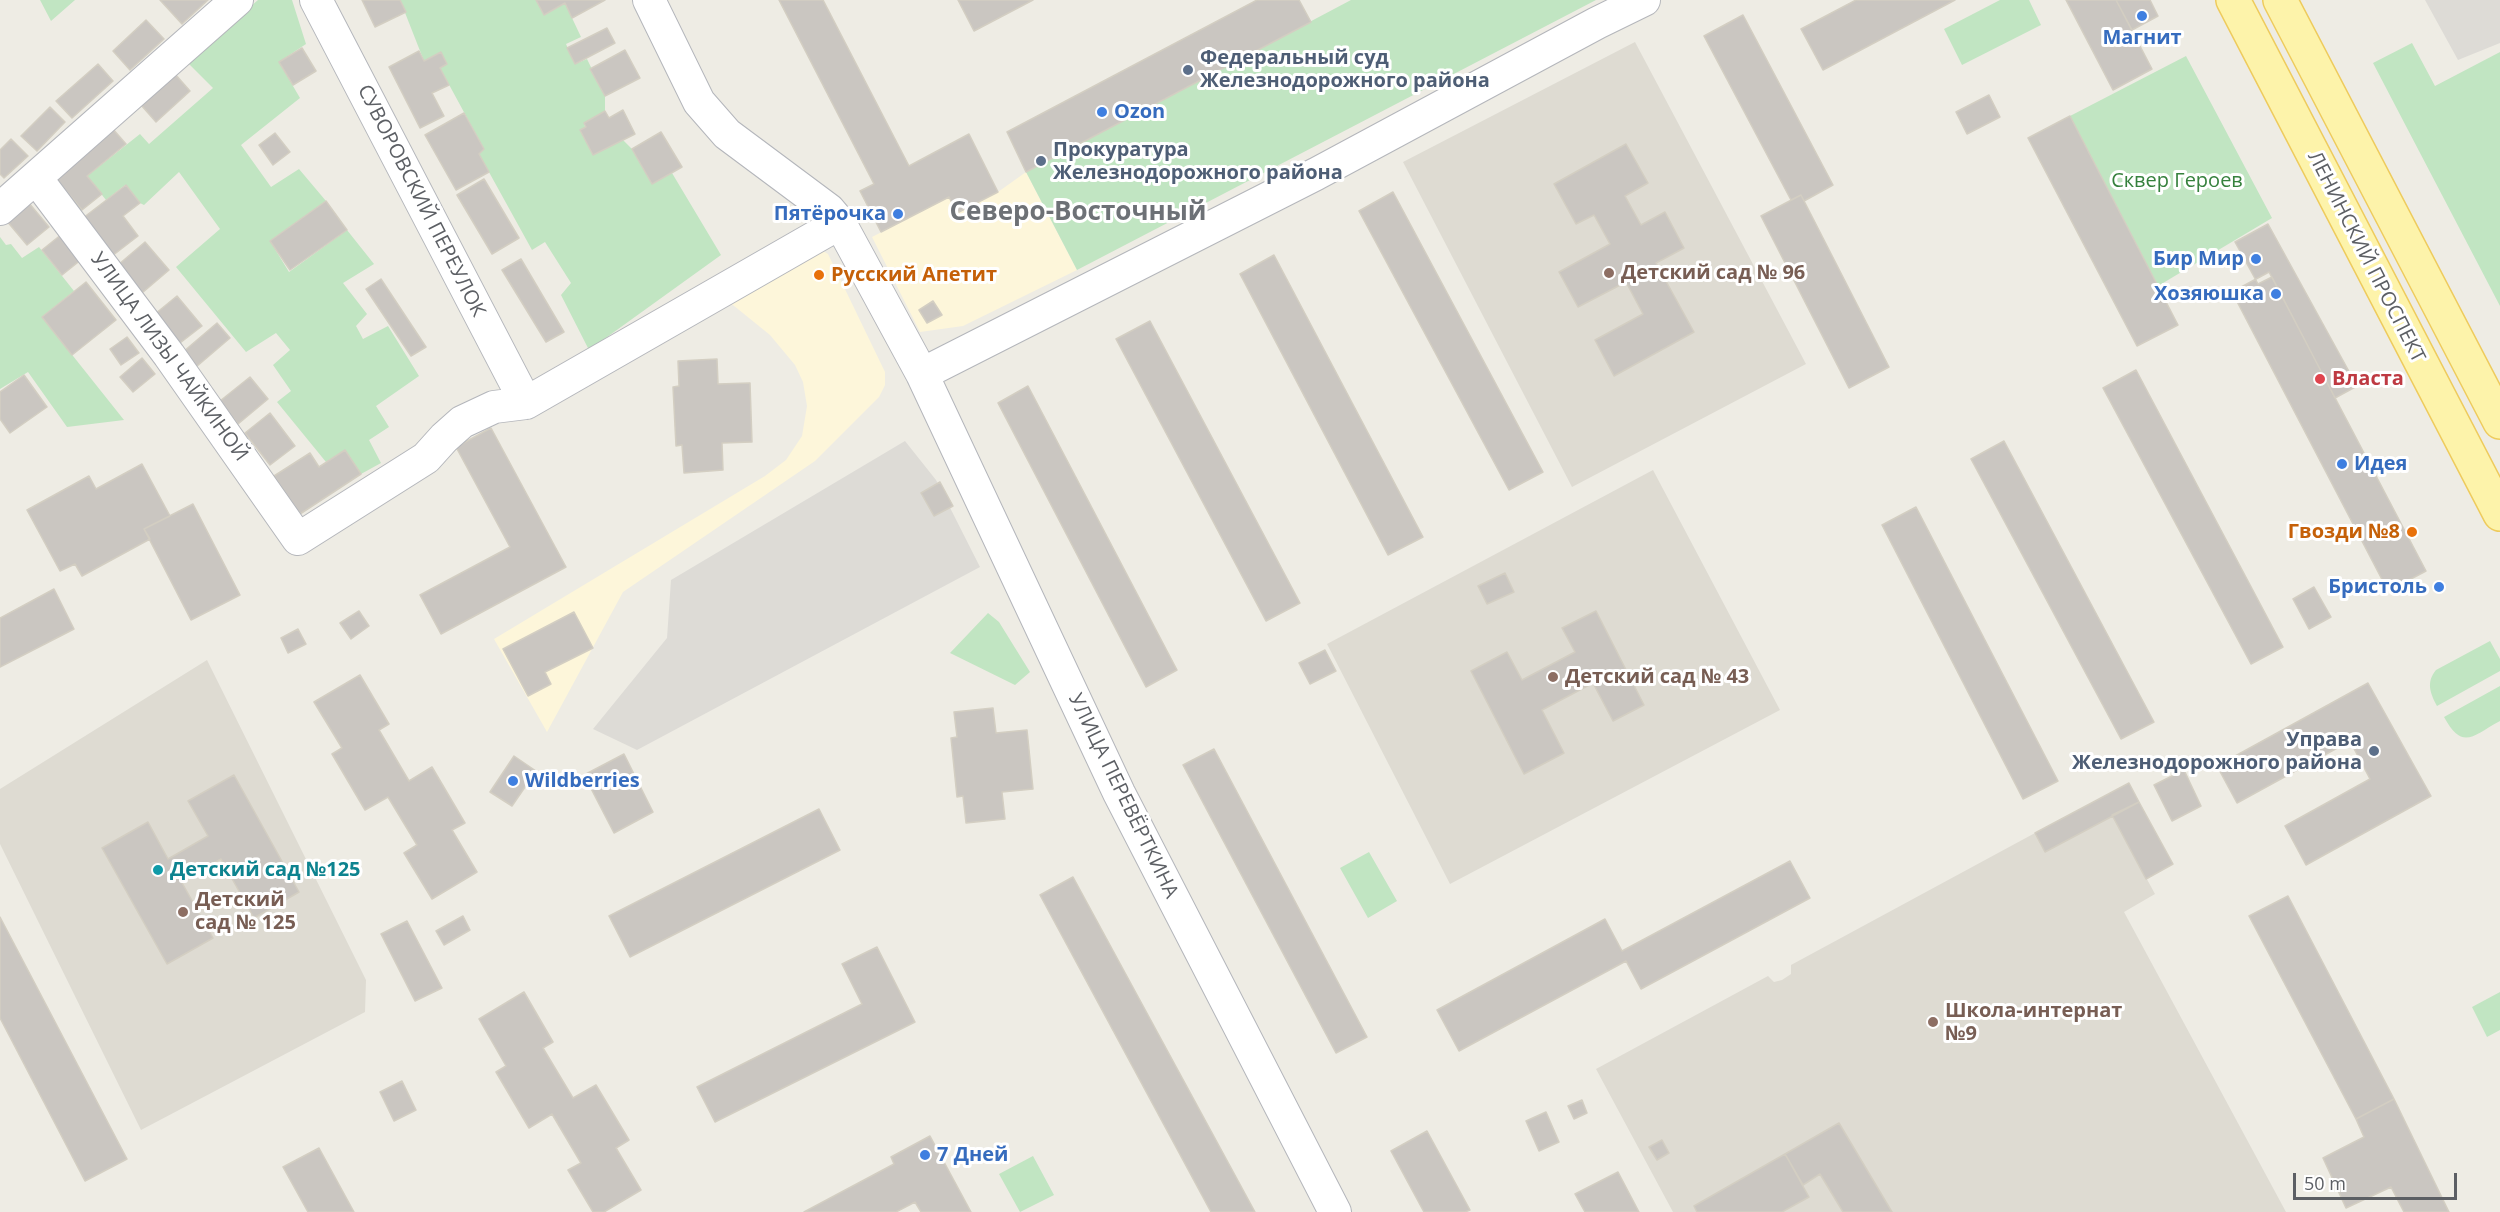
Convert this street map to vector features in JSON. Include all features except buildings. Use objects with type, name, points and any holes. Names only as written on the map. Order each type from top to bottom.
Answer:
[{"type":"main road","name":"ЛЕНИНСКИЙ ПРОСПЕКТ","points":[[2233,0],[2500,514]]},
{"type":"main road","name":"ЛЕНИНСКИЙ ПРОСПЕКТ","points":[[2280,0],[2500,422]]},
{"type":"street","points":[[0,209],[237,0]]},
{"type":"street","name":"СУВОРОВСКИЙ ПЕРЕУЛОК","points":[[316,0],[526,403]]},
{"type":"street","name":"УЛИЦА ПЕРЕВЁРТКИНА","points":[[649,0],[699,102],[727,134],[829,210],[840,223],[922,374],[1119,793],[1335,1212]]},
{"type":"street","points":[[922,374],[1326,169],[1644,0]]},
{"type":"street","name":"УЛИЦА ЛИЗЫ ЧАЙКИНОЙ","points":[[36,178],[169,355],[298,539],[426,458],[462,422],[494,407],[526,403]]},
{"type":"street","points":[[526,403],[840,223]]},
{"type":"shaded area","points":[[2425,0],[2500,0],[2500,43],[2458,60]]},
{"type":"shaded area","name":"Детский сад № 96","points":[[1635,42],[1806,364],[1572,487],[1403,162]]},
{"type":"shaded area","points":[[1026,172],[1077,270],[963,326],[920,332],[872,237],[949,197],[958,213],[998,192]]},
{"type":"shaded area","points":[[818,248],[828,254],[885,372],[885,385],[879,397],[815,461],[623,592],[547,732],[494,639],[765,476],[786,460],[802,436],[807,406],[803,382],[795,365],[770,335],[728,301]]},
{"type":"shaded area","points":[[905,441],[936,480],[980,567],[637,750],[593,729],[667,638],[671,580]]},
{"type":"shaded area","name":"Детский сад № 43","points":[[1653,470],[1780,710],[1450,884],[1327,644]]},
{"type":"shaded area","name":"Детский сад № 125","points":[[207,660],[366,980],[365,1012],[141,1130],[0,844],[0,789]]},
{"type":"shaded area","name":"Школа-интернат №9","points":[[2112,815],[2155,894],[2124,912],[2286,1212],[1673,1212],[1596,1069],[1768,976],[1774,982],[1782,980],[1791,974],[1791,965],[2035,833],[2045,851]]},
{"type":"green space","points":[[40,0],[75,0],[51,21]]},
{"type":"green space","points":[[258,0],[292,0],[306,44],[279,62],[300,98],[241,145],[271,187],[299,169],[326,201],[270,241],[289,272],[347,230],[374,264],[343,283],[367,314],[356,326],[363,339],[388,326],[419,376],[376,406],[389,427],[369,440],[381,463],[361,474],[345,450],[326,462],[277,402],[291,391],[273,365],[290,350],[276,333],[246,352],[176,267],[220,229],[179,172],[144,205],[125,185],[106,200],[87,176],[140,134],[149,144],[213,88],[187,62]]},
{"type":"green space","points":[[400,0],[536,0],[544,14],[565,3],[581,37],[566,44],[575,64],[587,59],[605,96],[605,111],[584,123],[593,155],[623,140],[632,149],[652,184],[672,173],[721,255],[589,350],[561,295],[571,283],[545,242],[532,250],[479,154],[484,149],[440,68],[447,64],[441,52],[424,61]]},
{"type":"green space","points":[[1351,0],[1596,0],[1077,270],[1026,172]]},
{"type":"green space","points":[[2000,0],[2029,0],[2041,25],[1962,65],[1944,29]]},
{"type":"green space","points":[[2412,43],[2435,86],[2500,52],[2500,306],[2373,63]]},
{"type":"green space","name":"Сквер Героев","points":[[2186,56],[2272,218],[2158,286],[2070,116]]},
{"type":"green space","points":[[0,237],[6,245],[11,244],[22,258],[39,247],[74,291],[42,317],[124,420],[67,427],[28,372],[0,389]]},
{"type":"green space","points":[[988,613],[999,622],[1030,672],[1015,685],[950,653]]},
{"type":"green space","points":[[2490,641],[2500,659],[2500,671],[2437,706],[2430,688],[2431,679],[2436,670]]},
{"type":"green space","points":[[2500,686],[2500,721],[2469,737],[2457,734],[2451,728],[2444,717]]},
{"type":"green space","points":[[1369,852],[1397,901],[1368,918],[1340,868]]},
{"type":"green space","points":[[2500,992],[2500,1030],[2487,1037],[2472,1007]]},
{"type":"green space","points":[[1033,1156],[1054,1195],[1020,1212],[999,1174]]},
{"type":"place","name":"Магнит","points":[[2142,16]]},
{"type":"place","name":"Федеральный суд Железнодорожного района","points":[[1188,70]]},
{"type":"place","name":"Ozon","points":[[1102,112]]},
{"type":"place","name":"Прокуратура Железнодорожного района","points":[[1041,161]]},
{"type":"place","name":"Пятёрочка","points":[[898,214]]},
{"type":"place","name":"Бир Мир","points":[[2256,259]]},
{"type":"place","name":"Детский сад № 96","points":[[1609,273]]},
{"type":"place","name":"Русский Апетит","points":[[819,275]]},
{"type":"place","name":"Хозяюшка","points":[[2276,294]]},
{"type":"place","name":"Власта","points":[[2320,379]]},
{"type":"place","name":"Идея","points":[[2342,464]]},
{"type":"place","name":"Гвозди №8","points":[[2412,532]]},
{"type":"place","name":"Бристоль","points":[[2439,587]]},
{"type":"place","name":"Детский сад № 43","points":[[1553,677]]},
{"type":"place","name":"Управа Железнодорожного района","points":[[2374,751]]},
{"type":"place","name":"Wildberries","points":[[513,781]]},
{"type":"place","name":"Детский сад №125","points":[[158,870]]},
{"type":"place","name":"Детский сад № 125","points":[[183,912]]},
{"type":"place","name":"Школа-интернат №9","points":[[1933,1022]]},
{"type":"place","name":"7 Дней","points":[[925,1155]]},
{"type":"district","name":"Северо-Восточный","points":[[1078,213]]}]
